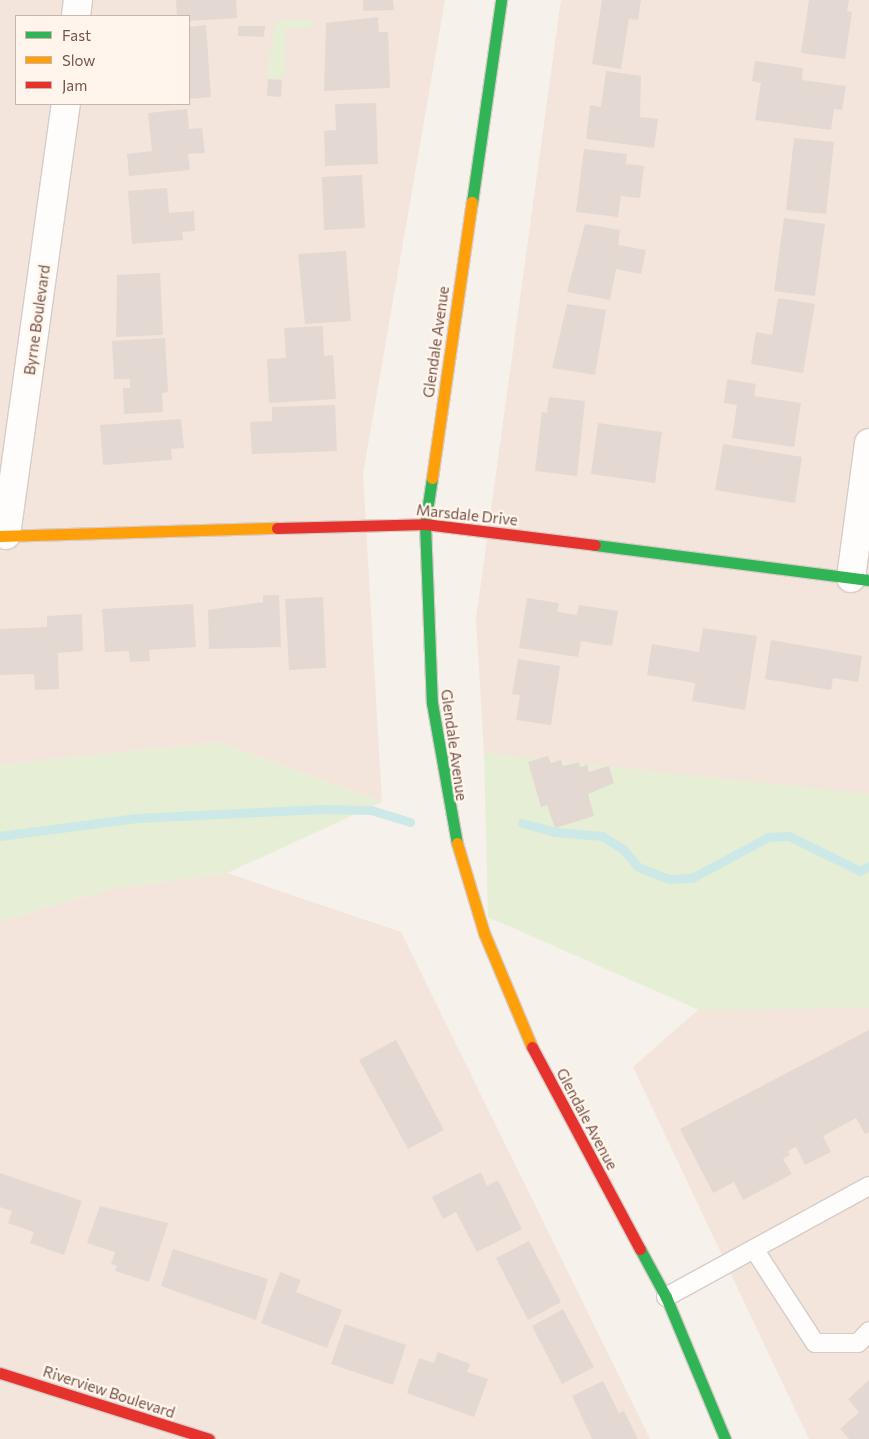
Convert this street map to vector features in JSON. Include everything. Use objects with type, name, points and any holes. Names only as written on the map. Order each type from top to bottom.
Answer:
[{"type":"main road","name":"Glendale Avenue","points":[[500,0],[425,524],[432,704],[449,817],[484,933],[536,1058],[666,1297],[725,1439]]},
{"type":"main road","name":"Marsdale Drive","points":[[3,536],[425,524],[860,579]]},
{"type":"main road","name":"Riverview Boulevard","points":[[0,1373],[209,1439]]},
{"type":"street","points":[[76,15],[78,0]]},
{"type":"street","name":"Byrne Boulevard","points":[[3,536],[66,105]]},
{"type":"street","points":[[860,579],[869,443]]},
{"type":"lane","points":[[666,1297],[869,1186]]},
{"type":"lane","points":[[754,1249],[815,1343],[858,1343],[869,1331]]},
{"type":"shaded area","points":[[0,0],[445,0],[363,474],[382,802],[219,742],[0,765]]},
{"type":"shaded area","points":[[561,0],[869,0],[869,1439],[809,1439],[633,1067],[699,1009],[484,753],[476,619]]},
{"type":"shaded area","points":[[227,873],[401,932],[650,1439],[0,1439],[0,921],[112,889]]},
{"type":"green space","points":[[276,20],[315,20],[315,26],[286,30],[284,78],[266,78]]},
{"type":"green space","points":[[219,742],[382,802],[227,873],[112,889],[0,921],[0,765]]},
{"type":"green space","points":[[484,753],[869,794],[869,1008],[699,1010],[488,917]]},
{"type":"building","points":[[176,0],[236,0],[237,18],[190,21],[190,15],[177,15]]},
{"type":"building","points":[[363,0],[393,0],[394,10],[363,11]]},
{"type":"building","points":[[602,0],[641,0],[638,20],[629,19],[621,69],[592,64]]},
{"type":"building","points":[[809,0],[849,0],[847,11],[852,12],[845,59],[801,53]]},
{"type":"building","points":[[378,17],[379,32],[388,32],[390,88],[324,91],[326,23]]},
{"type":"building","points":[[206,25],[211,97],[190,99],[190,27]]},
{"type":"building","points":[[238,26],[265,26],[264,37],[238,36]]},
{"type":"building","points":[[755,61],[803,68],[802,80],[846,86],[842,110],[834,109],[831,130],[755,120],[761,83],[752,81]]},
{"type":"building","points":[[606,71],[641,76],[640,117],[658,119],[654,148],[586,139],[590,105],[601,107]]},
{"type":"building","points":[[268,79],[282,80],[281,97],[267,96]]},
{"type":"building","points":[[376,103],[378,164],[325,166],[324,131],[336,130],[335,104]]},
{"type":"building","points":[[187,109],[189,129],[202,128],[205,153],[188,154],[190,170],[129,176],[127,154],[152,151],[148,113]]},
{"type":"building","points":[[794,138],[834,142],[826,214],[786,210]]},
{"type":"building","points":[[584,149],[627,154],[626,164],[644,166],[640,198],[621,196],[618,217],[576,212]]},
{"type":"building","points":[[362,175],[365,228],[324,230],[322,177]]},
{"type":"building","points":[[167,188],[169,213],[194,211],[195,231],[182,232],[183,240],[132,244],[128,191]]},
{"type":"building","points":[[784,218],[825,224],[815,296],[774,291]]},
{"type":"building","points":[[585,224],[620,230],[618,245],[646,250],[641,274],[616,269],[610,300],[567,292]]},
{"type":"building","points":[[346,251],[351,321],[305,324],[298,254]]},
{"type":"building","points":[[160,273],[163,335],[116,337],[117,275]]},
{"type":"building","points":[[778,298],[815,304],[803,373],[751,364],[756,332],[772,335]]},
{"type":"building","points":[[567,304],[606,310],[595,375],[552,368]]},
{"type":"building","points":[[323,326],[324,356],[333,355],[336,399],[269,403],[267,359],[286,358],[284,328]]},
{"type":"building","points":[[165,338],[168,392],[162,393],[163,412],[124,414],[123,388],[130,388],[130,379],[114,379],[112,341]]},
{"type":"building","points":[[727,379],[756,384],[754,396],[801,403],[794,447],[732,438],[737,405],[724,403]]},
{"type":"building","points":[[549,397],[585,401],[577,476],[535,471],[542,412],[547,413]]},
{"type":"building","points":[[335,405],[337,451],[252,454],[250,422],[272,421],[272,407]]},
{"type":"building","points":[[181,419],[184,448],[171,449],[172,460],[103,465],[100,425]]},
{"type":"building","points":[[598,423],[662,432],[655,483],[591,474]]},
{"type":"building","points":[[723,444],[802,457],[795,503],[715,490]]},
{"type":"building","points":[[263,595],[279,595],[281,647],[209,649],[208,610],[263,602]]},
{"type":"building","points":[[323,597],[326,668],[289,670],[285,599]]},
{"type":"building","points":[[527,598],[559,603],[557,612],[577,615],[579,605],[618,611],[612,646],[581,641],[578,657],[519,648]]},
{"type":"building","points":[[193,604],[196,647],[149,650],[150,661],[130,662],[129,651],[105,652],[102,609]]},
{"type":"building","points":[[82,614],[83,651],[58,653],[59,689],[35,690],[34,674],[0,675],[0,629],[47,627],[47,616]]},
{"type":"building","points":[[703,628],[757,636],[745,710],[692,701],[695,683],[647,675],[652,644],[699,652]]},
{"type":"building","points":[[771,640],[862,656],[858,682],[833,678],[831,690],[765,679]]},
{"type":"building","points":[[518,659],[560,666],[551,725],[516,720],[520,695],[512,694]]},
{"type":"building","points":[[548,756],[551,763],[561,760],[563,766],[579,762],[580,767],[587,765],[589,772],[609,766],[614,783],[588,794],[594,816],[555,828],[547,805],[541,807],[528,762]]},
{"type":"building","points":[[869,1030],[869,1132],[865,1134],[856,1118],[823,1136],[831,1152],[805,1165],[796,1147],[788,1151],[790,1155],[783,1159],[792,1174],[743,1200],[734,1182],[713,1193],[680,1129]]},
{"type":"building","points":[[396,1040],[444,1130],[408,1149],[359,1060]]},
{"type":"building","points":[[481,1172],[487,1186],[498,1180],[522,1229],[477,1252],[456,1212],[443,1219],[432,1197]]},
{"type":"building","points":[[0,1173],[82,1201],[64,1255],[30,1243],[34,1232],[8,1223],[12,1211],[0,1207]]},
{"type":"building","points":[[100,1206],[168,1223],[149,1282],[115,1271],[117,1266],[111,1264],[115,1252],[87,1243]]},
{"type":"building","points":[[529,1241],[561,1302],[528,1320],[496,1258]]},
{"type":"building","points":[[173,1249],[268,1279],[256,1320],[161,1286]]},
{"type":"building","points":[[280,1272],[301,1280],[296,1292],[342,1310],[327,1348],[261,1323]]},
{"type":"building","points":[[563,1309],[594,1367],[562,1384],[532,1326]]},
{"type":"building","points":[[345,1324],[406,1345],[393,1385],[331,1364]]},
{"type":"building","points":[[438,1352],[470,1364],[467,1372],[488,1379],[474,1417],[407,1393],[419,1358],[434,1363]]},
{"type":"building","points":[[869,1380],[869,1439],[849,1439],[840,1429],[859,1412],[848,1399]]},
{"type":"building","points":[[603,1381],[619,1413],[624,1411],[638,1439],[592,1439],[572,1396]]},
{"type":"waterway","points":[[0,836],[137,818],[322,809],[371,810],[410,822]]},
{"type":"waterway","points":[[522,823],[556,832],[602,836],[623,849],[638,867],[670,879],[692,878],[768,837],[789,836],[860,871],[869,866]]},
{"type":"traffic: fast","points":[[472,202],[501,0]]},
{"type":"traffic: fast","points":[[432,478],[425,524],[432,703],[457,843]]},
{"type":"traffic: fast","points":[[595,545],[869,580]]},
{"type":"traffic: fast","points":[[640,1249],[666,1297],[725,1439]]},
{"type":"traffic: slow","points":[[432,478],[472,202]]},
{"type":"traffic: slow","points":[[0,536],[277,528]]},
{"type":"traffic: slow","points":[[457,843],[484,933],[532,1047]]},
{"type":"traffic: jam","points":[[277,528],[425,524],[595,545]]},
{"type":"traffic: jam","points":[[532,1047],[640,1249]]},
{"type":"traffic: jam","points":[[0,1373],[209,1439]]}]
